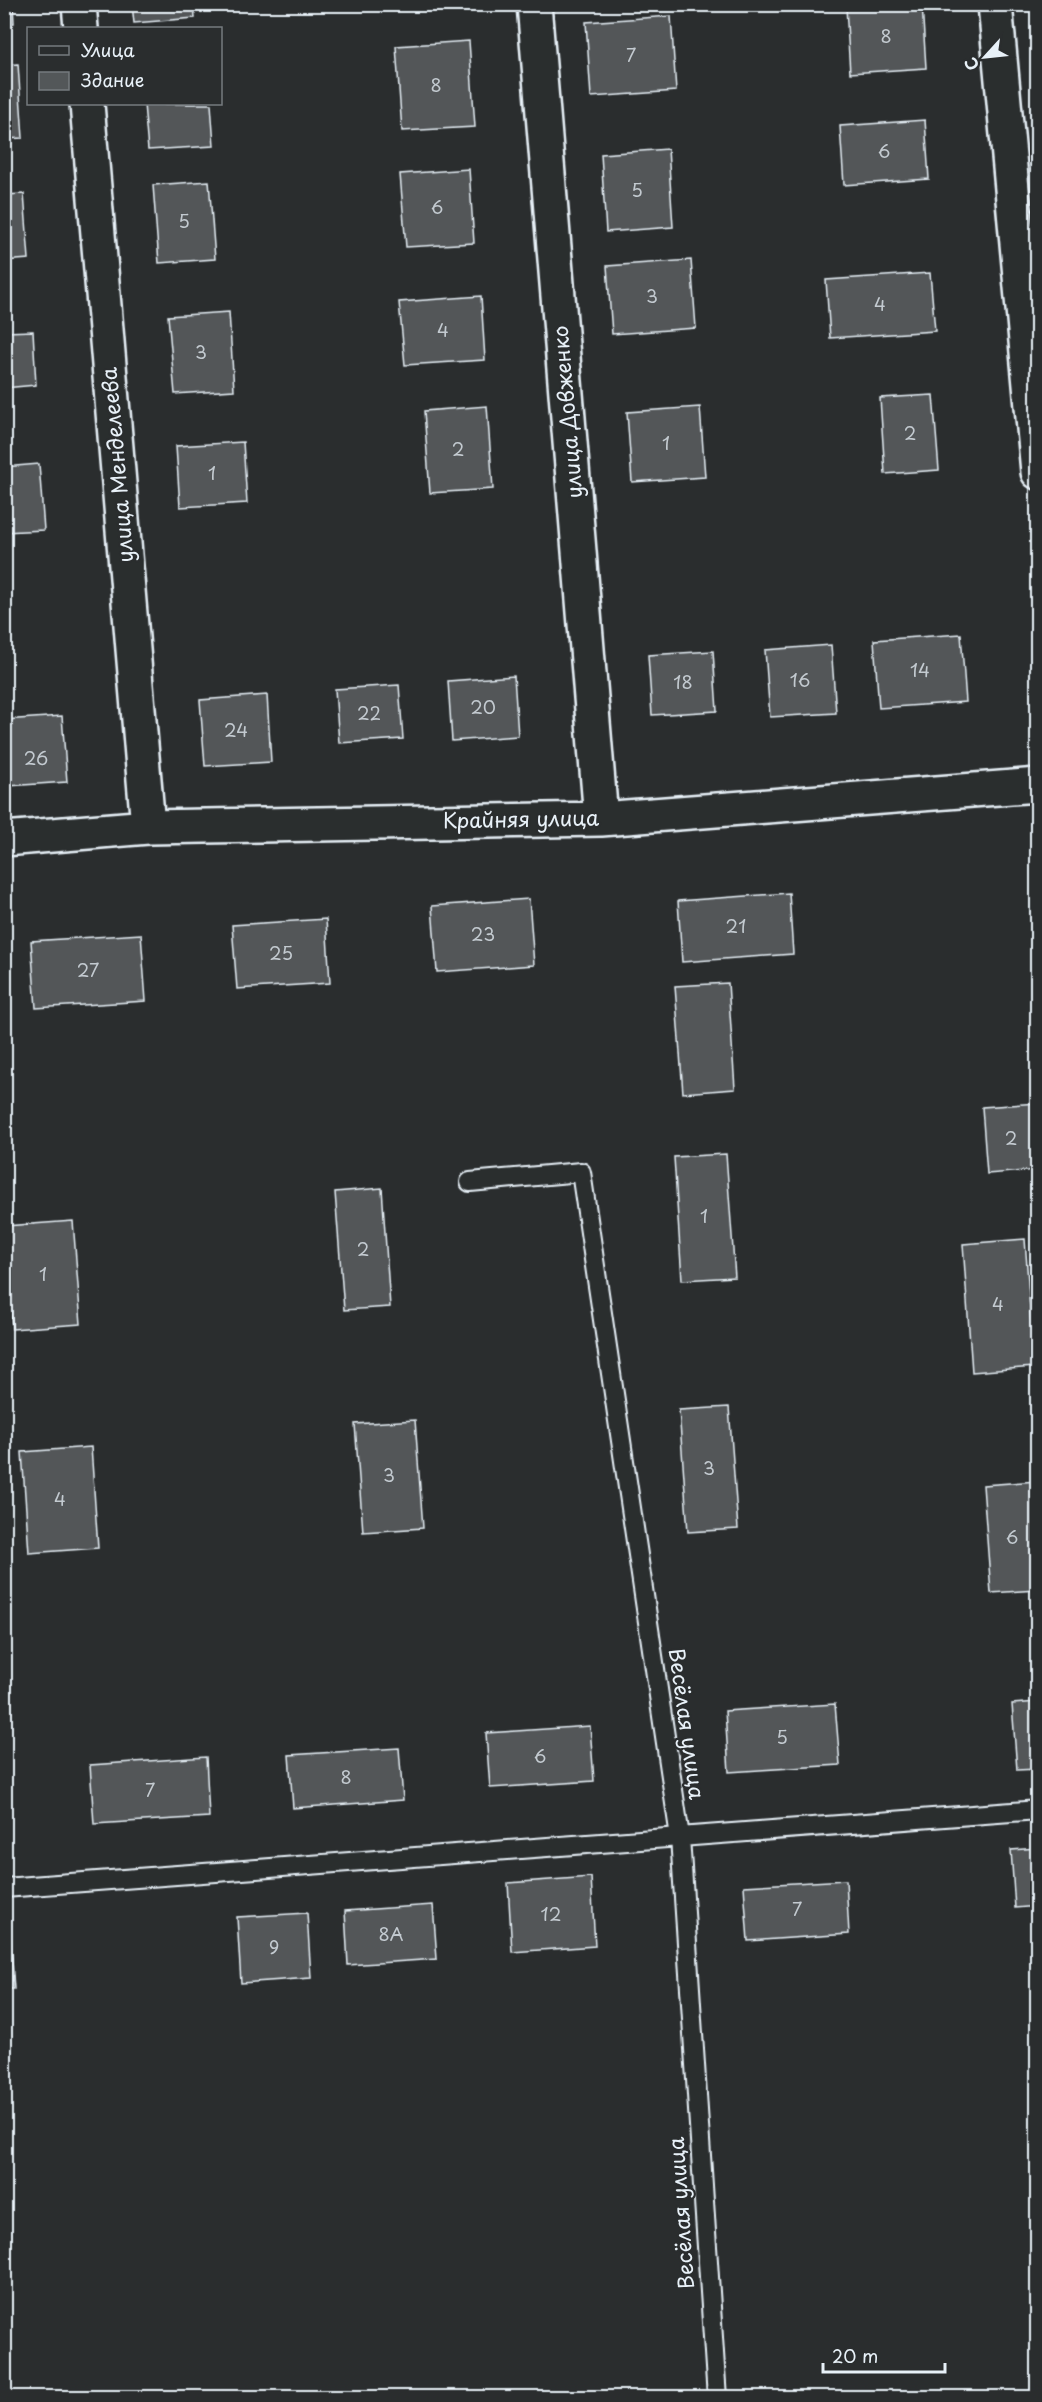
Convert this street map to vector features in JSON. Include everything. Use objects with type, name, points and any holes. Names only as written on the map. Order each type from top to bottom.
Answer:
[{"type":"street","points":[[79,4],[81,27]]},
{"type":"street","name":"улица Довженко","points":[[534,4],[601,819]]},
{"type":"street","points":[[995,4],[1038,472]]},
{"type":"street","name":"улица Менделеева","points":[[87,105],[148,827]]},
{"type":"street","name":"Крайняя улица","points":[[4,839],[148,827],[601,819],[1038,785]]},
{"type":"lane","name":"Весёлая улица","points":[[470,1182],[581,1172],[680,1837],[717,2397]]},
{"type":"lane","points":[[4,1888],[1038,1810]]},
{"type":"building","points":[[4,4],[13,4],[14,23],[4,24]]},
{"type":"building","points":[[132,4],[194,4],[195,18],[134,23]]},
{"type":"building","points":[[922,4],[926,68],[850,73],[846,7]]},
{"type":"building","points":[[671,16],[676,91],[591,97],[586,22]]},
{"type":"building","points":[[469,41],[475,127],[402,131],[396,46]]},
{"type":"building","points":[[18,64],[23,138],[4,139],[4,65]]},
{"type":"building","points":[[144,105],[211,105],[214,146],[148,150]]},
{"type":"building","points":[[925,120],[929,179],[844,185],[840,126]]},
{"type":"building","points":[[668,149],[673,227],[606,232],[601,154]]},
{"type":"building","points":[[469,169],[474,243],[406,247],[400,174]]},
{"type":"building","points":[[209,181],[215,259],[159,263],[153,185]]},
{"type":"building","points":[[24,194],[29,259],[4,261],[4,195]]},
{"type":"building","points":[[691,260],[696,328],[612,334],[607,266]]},
{"type":"building","points":[[930,273],[935,331],[830,338],[826,280]]},
{"type":"building","points":[[481,296],[485,360],[405,365],[399,302]]},
{"type":"building","points":[[229,312],[234,390],[175,394],[168,316]]},
{"type":"building","points":[[33,331],[36,385],[4,388],[4,332]]},
{"type":"building","points":[[933,395],[939,470],[885,474],[880,398]]},
{"type":"building","points":[[487,406],[493,489],[430,493],[424,411]]},
{"type":"building","points":[[700,407],[705,477],[632,482],[627,412]]},
{"type":"building","points":[[243,442],[247,503],[180,507],[176,446]]},
{"type":"building","points":[[39,464],[44,530],[4,532],[4,467]]},
{"type":"building","points":[[961,634],[966,702],[879,708],[874,640]]},
{"type":"building","points":[[831,645],[836,713],[770,717],[765,650]]},
{"type":"building","points":[[713,651],[717,711],[652,715],[648,655]]},
{"type":"building","points":[[514,676],[518,736],[452,741],[448,681]]},
{"type":"building","points":[[399,685],[403,739],[339,743],[335,689]]},
{"type":"building","points":[[267,695],[271,762],[205,766],[200,700]]},
{"type":"building","points":[[62,716],[67,782],[8,786],[4,720]]},
{"type":"building","points":[[789,893],[793,954],[682,962],[678,901]]},
{"type":"building","points":[[529,899],[534,965],[437,972],[432,906]]},
{"type":"building","points":[[326,919],[330,983],[237,989],[232,925]]},
{"type":"building","points":[[141,934],[146,1001],[36,1008],[31,941]]},
{"type":"building","points":[[728,983],[735,1089],[683,1093],[675,986]]},
{"type":"building","points":[[1038,1103],[1038,1170],[987,1174],[982,1107]]},
{"type":"building","points":[[726,1154],[735,1277],[682,1280],[674,1157]]},
{"type":"building","points":[[382,1188],[390,1307],[344,1310],[335,1192]]},
{"type":"building","points":[[73,1221],[81,1324],[12,1329],[5,1226]]},
{"type":"building","points":[[1025,1239],[1034,1367],[972,1372],[963,1244]]},
{"type":"building","points":[[729,1407],[738,1529],[688,1532],[679,1410]]},
{"type":"building","points":[[415,1420],[423,1528],[363,1532],[355,1424]]},
{"type":"building","points":[[91,1447],[98,1548],[29,1553],[22,1452]]},
{"type":"building","points":[[1038,1481],[1038,1590],[991,1593],[983,1485]]},
{"type":"building","points":[[1038,1702],[1038,1769],[1017,1770],[1012,1704]]},
{"type":"building","points":[[835,1704],[840,1765],[729,1772],[725,1711]]},
{"type":"building","points":[[590,1726],[594,1781],[490,1788],[486,1733]]},
{"type":"building","points":[[399,1748],[403,1800],[293,1808],[289,1755]]},
{"type":"building","points":[[206,1757],[209,1817],[94,1824],[90,1765]]},
{"type":"building","points":[[1038,1848],[1038,1906],[1015,1908],[1011,1850]]},
{"type":"building","points":[[591,1877],[595,1946],[512,1952],[508,1883]]},
{"type":"building","points":[[846,1880],[849,1934],[748,1941],[744,1886]]},
{"type":"building","points":[[433,1905],[437,1959],[348,1965],[345,1911]]},
{"type":"building","points":[[307,1913],[311,1978],[241,1983],[237,1917]]},
{"type":"building","points":[[4,1932],[10,1932],[14,1989],[4,1989]]}]
